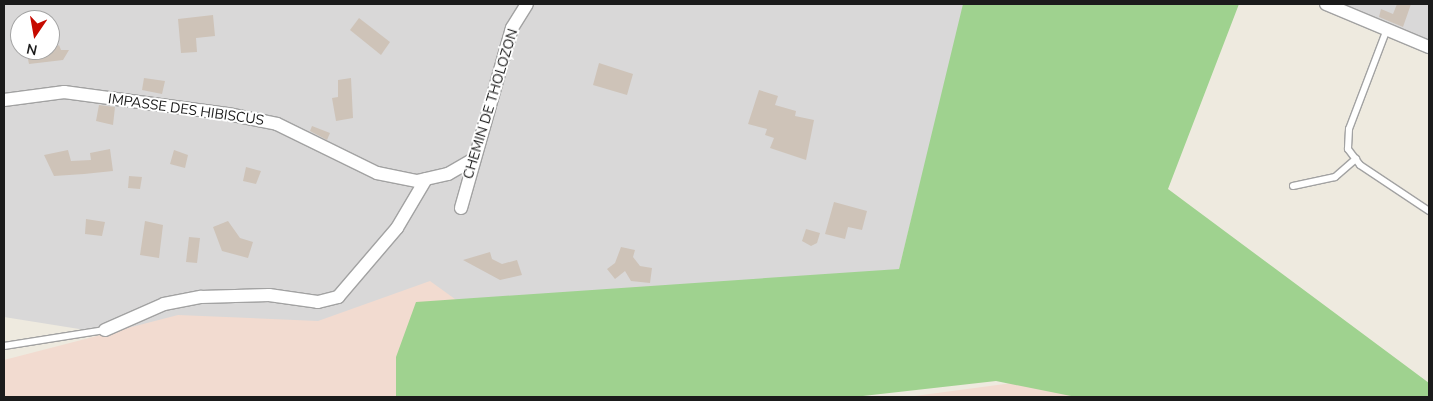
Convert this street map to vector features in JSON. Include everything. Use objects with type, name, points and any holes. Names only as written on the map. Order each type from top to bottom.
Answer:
[{"type":"street","name":"CHEMIN DE THOLOZON","points":[[461,208],[472,160],[480,147],[512,28],[527,4]]},
{"type":"street","points":[[1326,4],[1429,47]]},
{"type":"street","name":"IMPASSE DES HIBISCUS","points":[[4,100],[64,92],[228,114],[277,124],[377,173],[417,181],[448,174],[472,160]]},
{"type":"street","points":[[105,330],[164,304],[200,297],[270,295],[318,302],[338,297],[397,228],[426,179]]},
{"type":"lane","points":[[1387,29],[1349,129],[1348,149],[1356,159],[1429,211]]},
{"type":"lane","points":[[1293,186],[1335,177],[1356,159]]},
{"type":"lane","points":[[4,346],[105,330]]},
{"type":"shaded area","points":[[4,4],[965,4],[899,269],[167,343],[4,317]]},
{"type":"shaded area","points":[[1319,4],[1429,4],[1429,43]]},
{"type":"shaded area","points":[[430,281],[541,361],[552,397],[4,397],[4,360],[178,315],[318,321]]},
{"type":"shaded area","points":[[1035,380],[1125,397],[907,397]]},
{"type":"green space","points":[[963,4],[1239,4],[1168,189],[1429,383],[1429,397],[1076,397],[996,381],[854,397],[396,397],[396,357],[416,302],[899,269]]},
{"type":"building","points":[[1397,4],[1411,4],[1403,27],[1379,17],[1381,9],[1393,14]]},
{"type":"building","points":[[213,15],[215,36],[196,38],[197,52],[181,53],[178,19]]},
{"type":"building","points":[[359,18],[390,42],[381,55],[350,30]]},
{"type":"building","points":[[60,48],[61,50],[69,50],[63,60],[29,64],[28,60],[60,60]]},
{"type":"building","points":[[599,63],[633,74],[627,95],[593,85]]},
{"type":"building","points":[[144,78],[165,81],[162,94],[142,90]]},
{"type":"building","points":[[351,78],[353,118],[336,121],[332,98],[338,97],[338,80]]},
{"type":"building","points":[[759,90],[778,96],[775,105],[796,111],[795,116],[814,120],[806,160],[770,148],[774,138],[765,135],[767,129],[748,124]]},
{"type":"building","points":[[99,105],[115,107],[113,125],[96,121]]},
{"type":"building","points":[[312,126],[330,133],[327,140],[310,131]]},
{"type":"building","points":[[110,149],[113,171],[84,174],[54,176],[44,155],[68,150],[71,161],[91,160],[90,153]]},
{"type":"building","points":[[174,150],[188,155],[185,168],[170,164]]},
{"type":"building","points":[[246,167],[261,171],[256,184],[243,181]]},
{"type":"building","points":[[129,176],[142,177],[140,189],[128,188]]},
{"type":"building","points":[[834,202],[867,211],[862,230],[848,227],[845,239],[825,234]]},
{"type":"building","points":[[86,219],[105,222],[102,236],[85,234]]},
{"type":"building","points":[[145,221],[163,225],[159,258],[140,255]]},
{"type":"building","points":[[228,221],[240,238],[253,242],[248,258],[222,251],[213,227]]},
{"type":"building","points":[[806,229],[820,233],[817,243],[811,246],[802,241]]},
{"type":"building","points":[[189,237],[200,238],[197,263],[186,262]]},
{"type":"building","points":[[621,247],[635,250],[633,257],[640,266],[652,268],[650,283],[631,281],[625,271],[615,279],[607,269],[615,263]]},
{"type":"building","points":[[490,252],[492,259],[502,264],[517,260],[522,275],[500,280],[463,260]]}]
